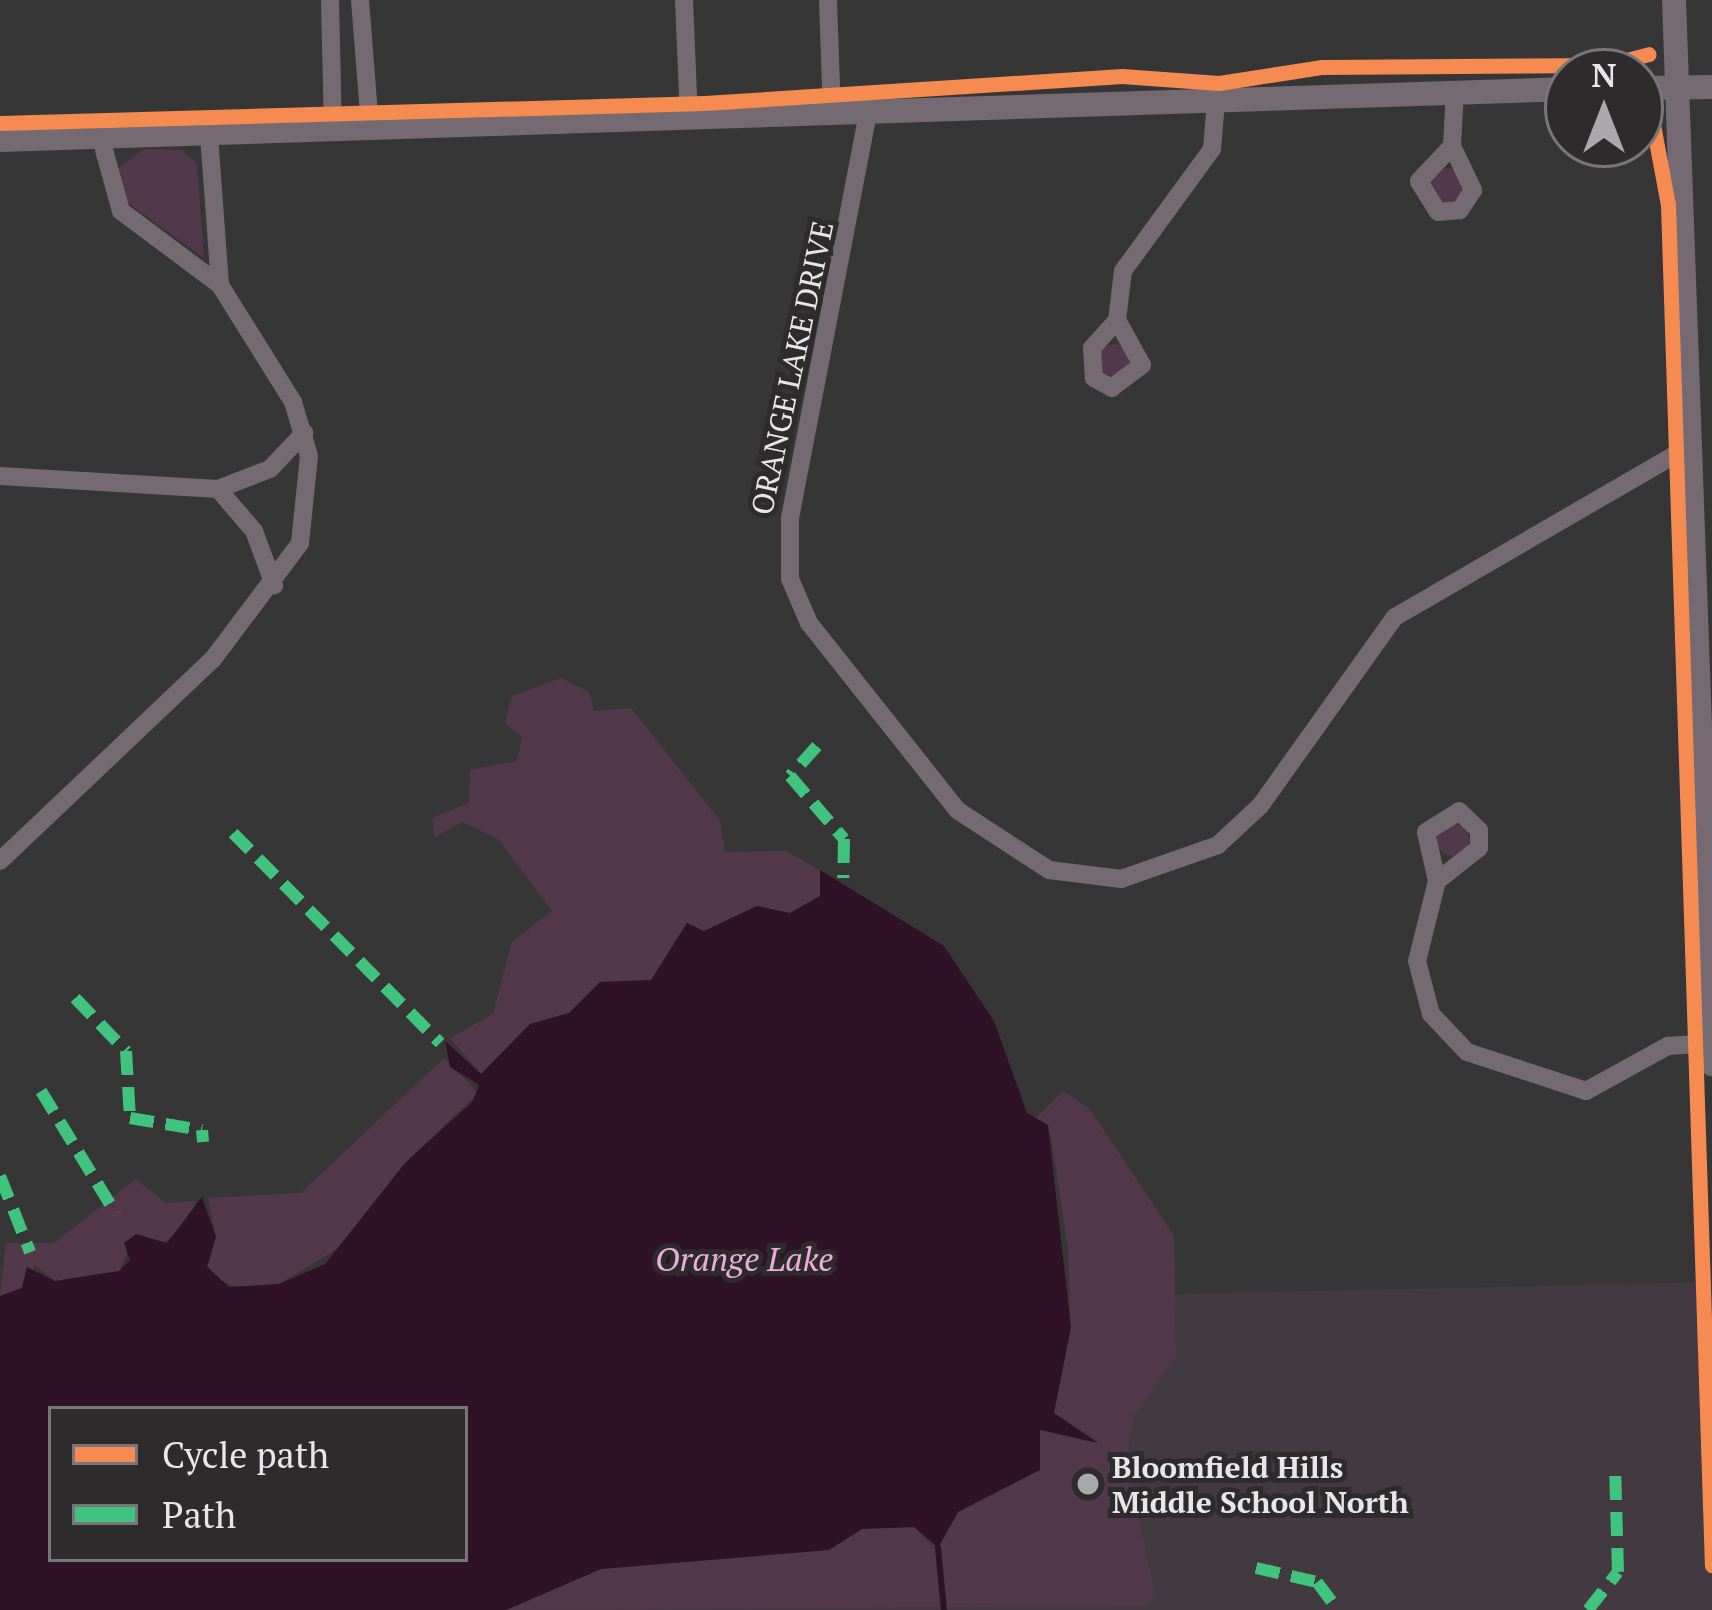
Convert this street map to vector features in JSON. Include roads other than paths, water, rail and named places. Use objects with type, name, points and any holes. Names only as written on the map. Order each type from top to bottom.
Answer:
[{"type":"street","points":[[330,0],[334,128]]},
{"type":"street","points":[[360,0],[370,126]]},
{"type":"street","points":[[684,0],[689,120]]},
{"type":"street","points":[[829,0],[832,114]]},
{"type":"street","points":[[1675,0],[1709,823],[1712,1064]]},
{"type":"street","points":[[1664,87],[1712,87]]},
{"type":"street","points":[[0,140],[1544,89]]},
{"type":"street","points":[[1452,146],[1455,91]]},
{"type":"street","points":[[1117,320],[1123,271],[1212,149],[1216,100]]},
{"type":"street","name":"ORANGE LAKE DRIVE","points":[[868,113],[867,164],[790,519],[790,579],[809,623],[957,810],[1048,871],[1121,879],[1218,845],[1260,806],[1395,617],[1692,446]]},
{"type":"street","points":[[209,136],[220,285]]},
{"type":"street","points":[[0,861],[165,710],[274,585],[305,527],[304,433],[220,285],[121,211],[100,139]]},
{"type":"street","points":[[0,476],[218,489],[270,469],[304,433]]},
{"type":"street","points":[[218,489],[254,531],[274,585]]},
{"type":"street","points":[[1437,881],[1418,976],[1438,1025],[1467,1052],[1586,1091],[1668,1046],[1711,1043]]},
{"type":"water","name":"Orange Lake","points":[[820,870],[944,946],[994,1021],[1027,1113],[1048,1125],[1071,1327],[1054,1413],[1098,1443],[1040,1430],[1040,1470],[958,1512],[938,1548],[914,1527],[862,1529],[829,1550],[601,1569],[506,1610],[0,1610],[0,1296],[22,1288],[27,1267],[55,1281],[119,1271],[130,1260],[124,1243],[136,1234],[167,1243],[202,1197],[216,1237],[207,1267],[229,1287],[279,1284],[325,1264],[405,1163],[473,1101],[479,1085],[450,1067],[445,1041],[481,1074],[530,1024],[569,1013],[600,982],[651,980],[687,923],[704,931],[757,906],[790,913],[820,896]]},
{"type":"waterway","points":[[938,1548],[944,1610]]},
{"type":"place","name":"Bloomfield Hills Middle School North","points":[[1088,1484]]}]
